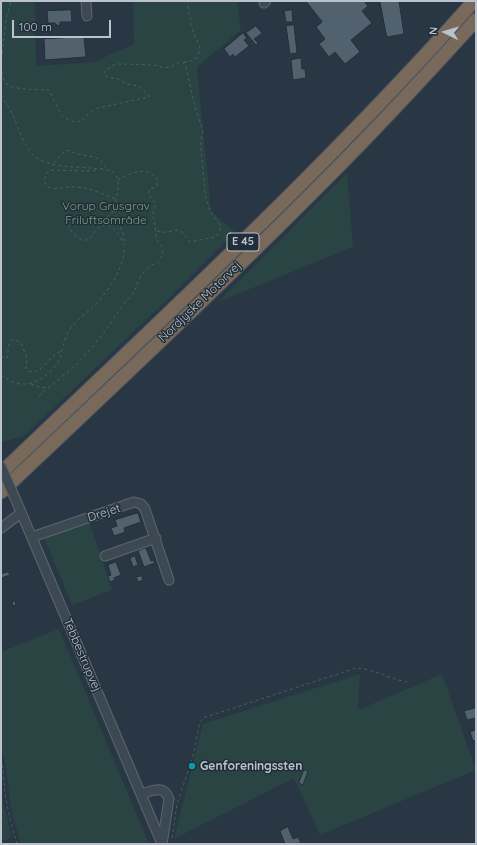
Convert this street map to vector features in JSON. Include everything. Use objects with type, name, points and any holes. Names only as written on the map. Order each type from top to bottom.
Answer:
[{"type":"highway","name":"Nordjyske Motorvej","points":[[1,473],[266,219],[375,108],[474,1]]},
{"type":"highway","name":"Nordjyske Motorvej","points":[[1,492],[218,286],[282,223],[381,122],[476,20]]},
{"type":"street","points":[[86,1],[87,16]]},
{"type":"street","name":"Tebbestrupvej","points":[[1,466],[140,794],[165,843]]},
{"type":"street","name":"Drejet","points":[[32,537],[134,502],[141,504],[145,509],[156,538],[169,580]]},
{"type":"street","points":[[1,528],[19,509]]},
{"type":"street","points":[[105,556],[156,538]]},
{"type":"street","points":[[140,794],[155,790],[164,791],[167,793],[169,799],[165,843]]},
{"type":"path","points":[[11,1],[6,20],[1,66],[5,82],[19,89],[49,90],[63,117],[70,121],[78,122],[82,121],[89,113],[98,108],[149,97],[148,94],[138,86],[126,84],[119,79],[105,76],[105,70],[113,65],[154,65],[165,68],[180,62],[189,62],[198,57],[200,48],[191,26],[187,1]]},
{"type":"path","points":[[155,230],[163,233],[180,230],[190,242],[218,236],[220,230],[220,225],[210,211],[205,194],[201,148],[202,131],[186,67],[183,62]]},
{"type":"path","points":[[1,95],[12,113],[30,152],[36,158],[54,164],[107,170],[113,173],[118,180],[116,200],[114,208],[109,216],[72,222],[68,226],[77,237],[83,240],[90,238],[99,227],[108,225],[114,227],[124,245]]},
{"type":"path","points":[[54,164],[66,150],[82,155],[93,156],[100,160],[107,170]]},
{"type":"path","points":[[99,169],[88,171],[50,170],[45,175],[44,180],[46,186],[50,188],[72,186],[79,187],[102,193],[116,200]]},
{"type":"path","points":[[39,396],[76,365],[90,351],[125,302],[132,296],[143,273],[162,258],[163,248],[157,240],[152,213],[156,204],[148,194],[150,189],[158,184],[156,178],[150,173],[140,171],[118,180]]},
{"type":"path","points":[[31,384],[38,381],[54,369],[58,363],[67,334],[72,327],[96,304],[113,281],[122,262],[124,236],[114,208]]},
{"type":"path","points":[[1,356],[7,358],[9,344],[12,340],[16,340],[20,343],[27,358],[26,369],[35,372],[61,351]]},
{"type":"path","points":[[1,376],[7,380],[22,384],[31,384],[48,388]]},
{"type":"path","points":[[165,843],[174,832],[177,804],[193,756],[200,722],[203,718],[356,668],[407,682]]},
{"type":"path","points":[[1,759],[4,769],[5,792],[8,810],[17,844]]},
{"type":"green space","name":"Vorup Grusgrav Friluftsområde","points":[[1,1],[35,1],[36,66],[94,62],[134,44],[133,1],[237,1],[241,30],[197,67],[211,211],[235,232],[167,300],[24,436],[3,442],[1,440]]},
{"type":"green space","points":[[347,173],[353,247],[218,302]]},
{"type":"green space","points":[[89,521],[112,590],[72,605],[44,538]]},
{"type":"green space","points":[[59,629],[149,844],[21,844],[12,814],[5,761],[1,750],[1,652]]},
{"type":"green space","points":[[360,674],[358,710],[442,674],[476,770],[320,835],[294,778],[174,839],[203,724]]},
{"type":"green space","points":[[1,785],[2,797],[12,837],[1,842]]},
{"type":"building","points":[[306,1],[364,1],[368,6],[362,11],[372,23],[351,40],[360,52],[345,64],[335,52],[329,57],[319,44],[325,39],[316,27],[322,22]]},
{"type":"building","points":[[380,1],[399,1],[404,34],[387,37]]},
{"type":"building","points":[[71,10],[72,22],[60,22],[60,25],[58,26],[55,23],[48,23],[47,11]]},
{"type":"building","points":[[292,10],[293,22],[286,22],[284,11]]},
{"type":"building","points":[[294,25],[297,53],[290,54],[286,26]]},
{"type":"building","points":[[256,26],[262,33],[254,39],[258,43],[256,45],[246,33]]},
{"type":"building","points":[[243,33],[247,38],[244,40],[249,46],[235,57],[233,54],[230,57],[224,49]]},
{"type":"building","points":[[84,37],[86,57],[45,60],[44,39]]},
{"type":"building","points":[[301,58],[302,69],[305,69],[306,78],[293,80],[291,60]]},
{"type":"building","points":[[138,513],[141,522],[124,528],[125,532],[114,536],[111,528],[117,526],[115,520]]},
{"type":"building","points":[[146,548],[151,561],[153,560],[155,563],[144,567],[138,551]]},
{"type":"building","points":[[135,556],[138,565],[133,567],[130,558]]},
{"type":"building","points":[[116,562],[121,575],[114,578],[115,580],[110,582],[108,576],[111,575],[108,565]]},
{"type":"building","points":[[8,572],[10,575],[1,578],[1,574]]},
{"type":"building","points":[[142,576],[143,580],[138,582],[136,577]]},
{"type":"building","points":[[15,601],[16,605],[13,606],[12,602]]},
{"type":"building","points":[[476,708],[476,718],[467,720],[464,711]]},
{"type":"building","points":[[476,730],[476,740],[473,741],[470,732]]},
{"type":"building","points":[[304,770],[308,771],[303,785],[299,783]]},
{"type":"building","points":[[288,827],[293,839],[298,837],[301,843],[285,844],[280,831]]},
{"type":"place","name":"Genforeningssten","points":[[192,766]]}]
